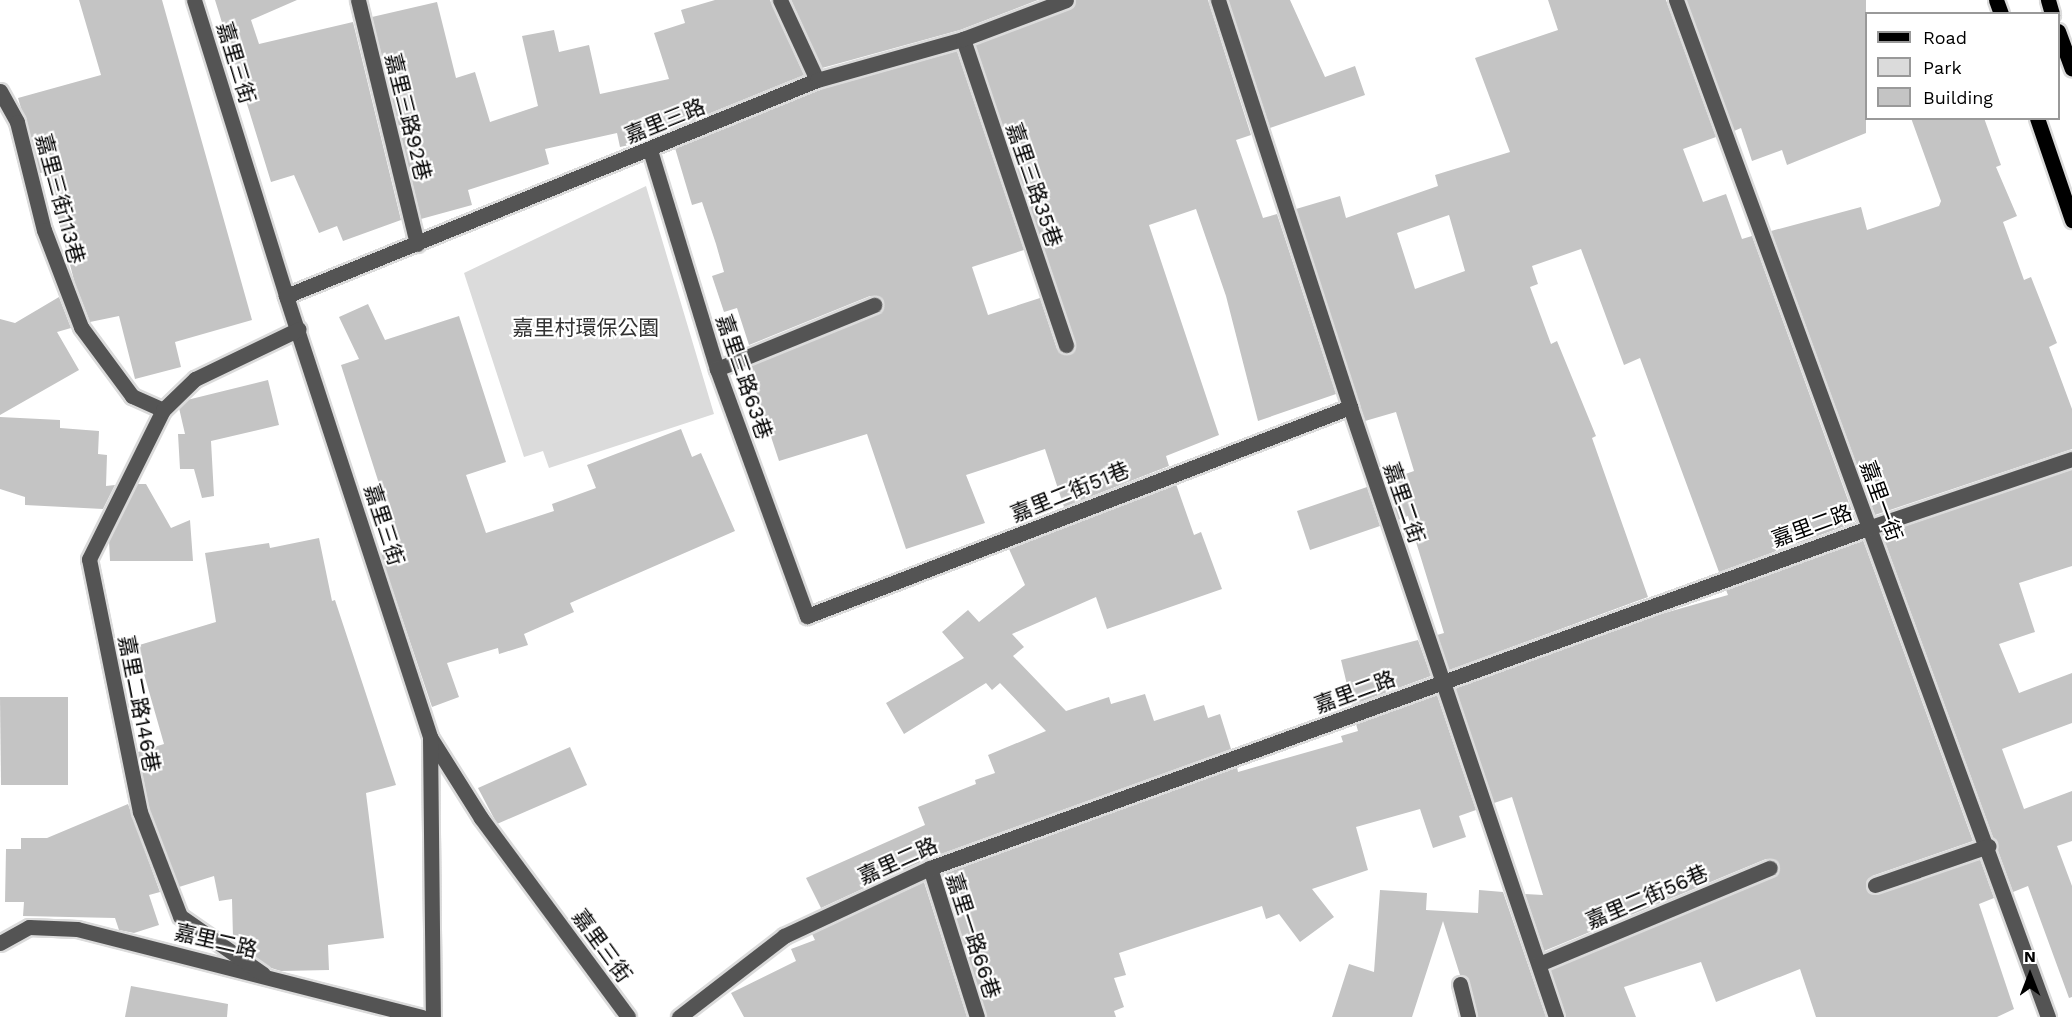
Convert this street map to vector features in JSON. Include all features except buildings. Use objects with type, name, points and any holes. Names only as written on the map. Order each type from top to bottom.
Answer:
[{"type":"main road","points":[[2060,36],[2072,69]]},
{"type":"main road","points":[[2038,120],[2072,220]]},
{"type":"street","name":"嘉里三街","points":[[194,0],[286,296],[299,329],[430,737],[481,818],[628,1017]]},
{"type":"street","name":"嘉里三路92巷","points":[[358,0],[417,244]]},
{"type":"street","points":[[780,0],[818,80]]},
{"type":"street","name":"嘉里三路","points":[[286,296],[818,80],[963,39],[1066,0]]},
{"type":"street","name":"嘉里二街","points":[[1218,0],[1350,407],[1556,1017]]},
{"type":"street","name":"嘉里一街","points":[[1676,0],[1868,528],[1988,846],[2048,1017]]},
{"type":"street","name":"嘉里三路35巷","points":[[963,39],[1066,345]]},
{"type":"street","name":"嘉里三街113巷","points":[[0,91],[25,144],[44,230],[81,327],[132,396],[163,410]]},
{"type":"street","name":"嘉里三路63巷","points":[[650,150],[717,369],[807,616]]},
{"type":"street","points":[[717,369],[874,305]]},
{"type":"street","points":[[163,410],[195,379],[299,329]]},
{"type":"street","name":"嘉里二街51巷","points":[[807,616],[1350,407]]},
{"type":"street","name":"嘉里二路146巷","points":[[163,410],[89,559],[140,812],[180,916],[263,974]]},
{"type":"street","name":"嘉里二路","points":[[679,1017],[784,936],[930,868],[1868,528],[2072,459]]},
{"type":"street","points":[[430,737],[433,1017]]},
{"type":"street","points":[[1875,885],[1988,846]]},
{"type":"street","name":"嘉里一路66巷","points":[[930,868],[977,1017]]},
{"type":"street","name":"嘉里二街56巷","points":[[1539,964],[1770,868]]},
{"type":"street","name":"嘉里二路","points":[[0,943],[29,927],[77,929],[263,974],[422,1017]]},
{"type":"street","points":[[1460,984],[1468,1017]]},
{"type":"green space","name":"嘉里村環保公園","points":[[646,186],[714,414],[549,468],[543,451],[524,457],[464,273]]}]
